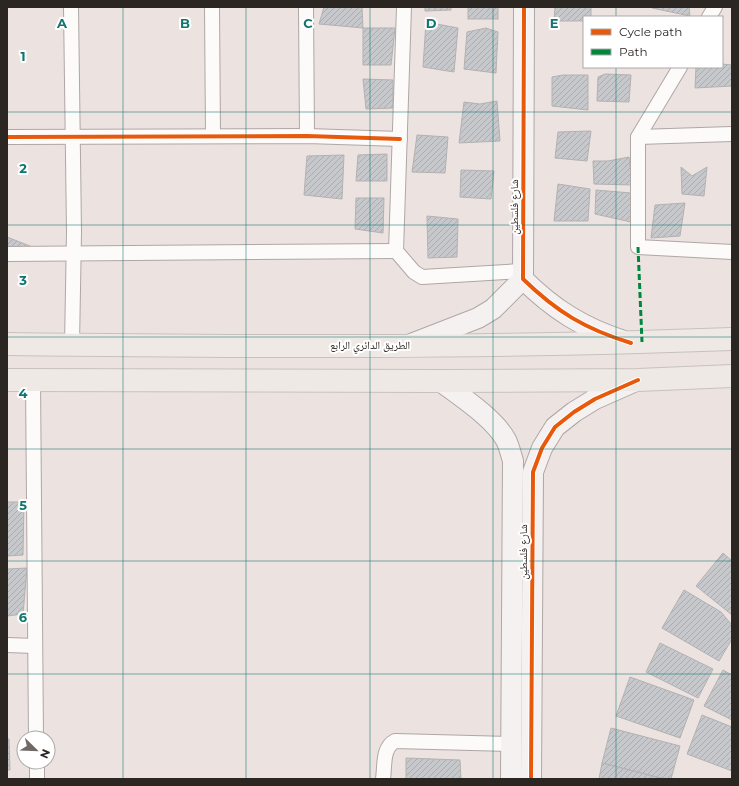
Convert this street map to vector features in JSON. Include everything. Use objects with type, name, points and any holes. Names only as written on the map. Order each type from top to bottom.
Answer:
[{"type":"main road","name":"الطريق الدائري الرابع","points":[[7,344],[408,346],[631,343],[732,339]]},
{"type":"main road","points":[[7,380],[638,380],[732,376]]},
{"type":"street","points":[[71,7],[74,254],[72,345]]},
{"type":"street","points":[[212,7],[214,136]]},
{"type":"street","points":[[306,7],[307,136]]},
{"type":"street","points":[[404,7],[396,251],[414,272],[422,276],[522,275],[541,297],[561,312],[606,336],[631,343]]},
{"type":"street","name":"شارع فلسطين","points":[[522,275],[524,7]]},
{"type":"street","points":[[710,16],[715,7]]},
{"type":"street","points":[[679,68],[638,137],[638,247],[732,252]]},
{"type":"street","points":[[638,137],[732,134]]},
{"type":"street","points":[[7,137],[307,136],[400,139]]},
{"type":"street","points":[[7,254],[396,251]]},
{"type":"street","points":[[408,346],[478,318],[492,309],[522,275]]},
{"type":"street","points":[[33,380],[36,730]]},
{"type":"street","name":"شارع فلسطين","points":[[531,779],[533,472],[542,448],[555,428],[574,412],[595,399],[638,380]]},
{"type":"street","name":"شارع فلسطين","points":[[440,381],[494,424],[506,440],[512,461],[511,779]]},
{"type":"street","points":[[7,645],[35,646]]},
{"type":"street","points":[[383,779],[386,754],[390,744],[395,741],[512,744]]},
{"type":"building","points":[[324,7],[362,7],[363,28],[319,24]]},
{"type":"building","points":[[425,7],[451,7],[451,10],[425,11]]},
{"type":"building","points":[[468,7],[498,7],[498,19],[468,19]]},
{"type":"building","points":[[555,7],[591,7],[591,16],[583,16],[583,21],[554,21]]},
{"type":"building","points":[[689,7],[690,16],[652,8]]},
{"type":"building","points":[[426,22],[458,28],[454,72],[423,67]]},
{"type":"building","points":[[363,28],[395,28],[391,65],[363,65]]},
{"type":"building","points":[[486,28],[498,32],[496,73],[464,69],[467,32]]},
{"type":"building","points":[[723,64],[732,65],[732,86],[695,88],[696,68],[723,68]]},
{"type":"building","points":[[605,74],[631,75],[629,102],[597,101],[598,77]]},
{"type":"building","points":[[563,75],[588,75],[588,110],[552,106],[552,77]]},
{"type":"building","points":[[363,79],[393,80],[393,108],[366,109]]},
{"type":"building","points":[[497,101],[500,141],[459,143],[464,102],[480,104]]},
{"type":"building","points":[[591,131],[587,161],[555,158],[558,132]]},
{"type":"building","points":[[417,135],[448,137],[445,173],[412,172]]},
{"type":"building","points":[[387,154],[387,181],[356,181],[358,155]]},
{"type":"building","points":[[344,155],[342,199],[304,195],[307,156]]},
{"type":"building","points":[[629,157],[632,185],[594,184],[593,161],[608,161]]},
{"type":"building","points":[[681,167],[692,176],[707,167],[704,196],[682,194]]},
{"type":"building","points":[[461,170],[494,171],[491,199],[460,197]]},
{"type":"building","points":[[558,184],[590,189],[588,221],[554,221]]},
{"type":"building","points":[[596,190],[631,193],[631,222],[595,214]]},
{"type":"building","points":[[356,198],[384,198],[383,233],[355,229]]},
{"type":"building","points":[[685,203],[680,236],[651,238],[655,205]]},
{"type":"building","points":[[427,216],[458,219],[457,257],[428,258]]},
{"type":"building","points":[[7,237],[35,248],[7,248]]},
{"type":"building","points":[[7,502],[24,502],[23,555],[7,556]]},
{"type":"building","points":[[723,553],[732,561],[732,615],[696,586]]},
{"type":"building","points":[[27,568],[23,614],[7,616],[7,569]]},
{"type":"building","points":[[684,590],[721,612],[732,625],[732,639],[719,661],[662,628]]},
{"type":"building","points":[[660,643],[713,669],[698,698],[646,672]]},
{"type":"building","points":[[723,670],[732,675],[732,720],[704,706]]},
{"type":"building","points":[[630,677],[694,700],[680,738],[616,716]]},
{"type":"building","points":[[702,715],[732,727],[732,771],[687,754]]},
{"type":"building","points":[[611,728],[680,746],[671,779],[664,779],[602,763]]},
{"type":"building","points":[[7,739],[9,739],[10,770],[7,770]]},
{"type":"building","points":[[406,758],[460,760],[461,779],[406,779]]},
{"type":"building","points":[[602,763],[664,779],[599,779]]},
{"type":"marked path","points":[[638,247],[642,342]]},
{"type":"cycle path","points":[[524,7],[523,279],[548,301],[572,318],[600,332],[631,343]]},
{"type":"cycle path","points":[[7,137],[307,136],[400,139]]},
{"type":"cycle path","points":[[531,779],[533,472],[542,448],[555,427],[574,412],[595,399],[638,380]]}]
